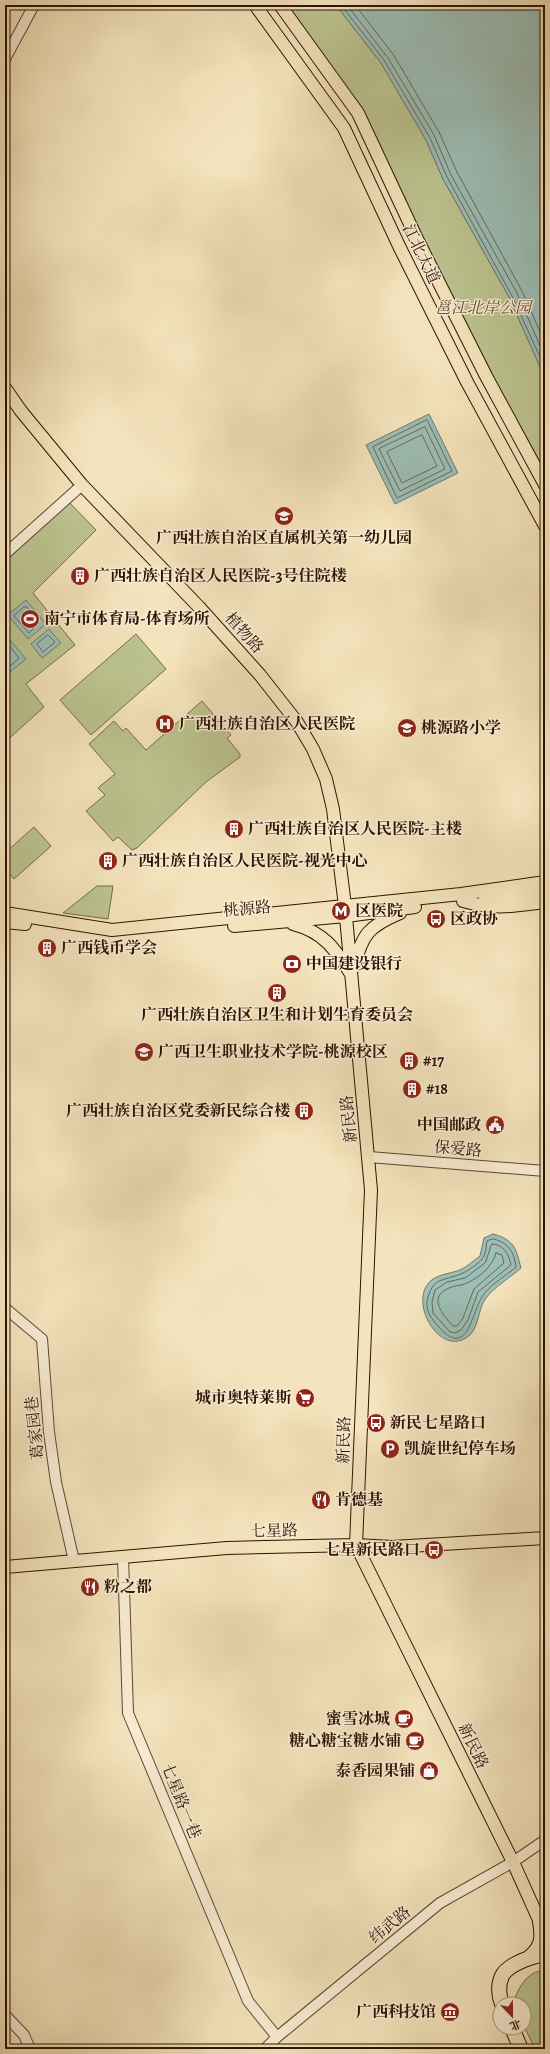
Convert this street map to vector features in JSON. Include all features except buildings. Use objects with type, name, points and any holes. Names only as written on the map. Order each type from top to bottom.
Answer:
[{"type":"highway","points":[[530,1957],[540,1946],[543,1928]]},
{"type":"highway","points":[[500,1996],[499,1989],[502,1976],[518,1963],[530,1957],[545,1955]]},
{"type":"highway","points":[[515,2036],[521,2049]]},
{"type":"main road","name":"江北大道","points":[[256,5],[344,128],[399,246],[464,375],[545,526]]},
{"type":"main road","name":"江北大道","points":[[280,5],[358,113],[451,307],[545,485]]},
{"type":"main road","name":"植物路","points":[[5,388],[21,411],[82,485],[204,613],[260,675],[297,722],[313,749],[326,779],[333,809],[346,911]]},
{"type":"main road","points":[[462,898],[486,885],[545,874]]},
{"type":"main road","points":[[490,895],[545,882]]},
{"type":"main road","points":[[490,895],[545,891]]},
{"type":"main road","name":"桃源路","points":[[5,913],[112,930],[346,911],[490,895]]},
{"type":"main road","name":"桃源路","points":[[5,922],[111,936],[284,921],[346,911],[411,908],[462,898]]},
{"type":"main road","points":[[462,898],[484,907],[507,907],[545,902]]},
{"type":"main road","points":[[352,976],[358,950],[364,937],[376,925],[411,908]]},
{"type":"main road","name":"新民路","points":[[346,911],[371,1190],[356,1545],[513,1862],[543,1928]]},
{"type":"main road","points":[[284,921],[309,928],[323,938],[335,949],[352,976]]},
{"type":"main road","name":"七星路","points":[[5,1567],[228,1548],[356,1545],[392,1547],[545,1538]]},
{"type":"street","points":[[5,59],[34,5]]},
{"type":"street","points":[[5,554],[82,485]]},
{"type":"street","name":"保爱路","points":[[369,1157],[545,1171]]},
{"type":"street","name":"葛家园巷","points":[[5,1308],[42,1338],[49,1432],[56,1482],[74,1561]]},
{"type":"street","name":"七星路一巷","points":[[123,1557],[128,1713],[248,2001],[277,2037]]},
{"type":"street","name":"纬武路","points":[[265,2049],[277,2037],[440,1903],[513,1862],[545,1840]]},
{"type":"street","points":[[5,2014],[24,2035],[30,2049]]},
{"type":"green space","name":"邕江北岸公园","points":[[280,5],[336,5],[381,63],[426,140],[443,179],[509,297],[545,378],[545,485],[358,113]]},
{"type":"green space","name":"南宁市体育局-体育场所","points":[[64,497],[96,530],[33,593],[75,645],[26,684],[44,707],[5,742],[5,547]]},
{"type":"green space","points":[[136,634],[166,669],[91,735],[60,700]]},
{"type":"green space","points":[[202,701],[231,735],[227,738],[240,754],[240,757],[206,782],[137,848],[132,850],[118,837],[113,841],[86,811],[105,795],[98,788],[115,774],[89,744],[114,721],[123,731],[126,728],[146,750]]},
{"type":"green space","points":[[34,827],[51,846],[14,879],[5,869],[5,853]]},
{"type":"green space","points":[[97,886],[113,886],[108,919],[63,913]]},
{"type":"green space","points":[[545,1970],[545,2049],[535,2049],[529,2036],[532,2036],[532,1996],[516,1996],[524,1981],[538,1971]]},
{"type":"water","points":[[336,5],[545,5],[545,378],[509,297],[443,179],[426,140],[381,63]]},
{"type":"water","points":[[429,414],[458,473],[395,504],[366,445]]},
{"type":"water","points":[[26,600],[46,624],[28,639],[8,615]]},
{"type":"water","points":[[49,629],[61,643],[42,658],[31,644]]},
{"type":"water","points":[[5,634],[26,659],[5,676]]},
{"type":"water","points":[[493,1234],[510,1242],[516,1250],[521,1268],[489,1294],[483,1303],[476,1325],[471,1334],[466,1338],[456,1341],[447,1340],[438,1334],[431,1326],[426,1316],[423,1305],[423,1295],[427,1285],[438,1276],[463,1269],[480,1256],[484,1238]]},
{"type":"place","name":"广西壮族自治区直属机关第一幼儿园","points":[[284,516]]},
{"type":"place","name":"广西壮族自治区人民医院-3号住院楼","points":[[80,576]]},
{"type":"place","name":"南宁市体育局-体育场所","points":[[30,619]]},
{"type":"place","name":"广西壮族自治区人民医院","points":[[165,724]]},
{"type":"place","name":"桃源路小学","points":[[407,728]]},
{"type":"place","name":"广西壮族自治区人民医院-主楼","points":[[234,829]]},
{"type":"place","name":"广西壮族自治区人民医院-视光中心","points":[[108,861]]},
{"type":"place","name":"区医院","points":[[341,911]]},
{"type":"place","name":"区政协","points":[[436,919]]},
{"type":"place","name":"广西钱币学会","points":[[47,948]]},
{"type":"place","name":"中国建设银行","points":[[292,964]]},
{"type":"place","name":"广西壮族自治区卫生和计划生育委员会","points":[[277,993]]},
{"type":"place","name":"广西卫生职业技术学院-桃源校区","points":[[144,1052]]},
{"type":"place","name":"#17","points":[[409,1061]]},
{"type":"place","name":"#18","points":[[412,1089]]},
{"type":"place","name":"广西壮族自治区党委新民综合楼","points":[[304,1111]]},
{"type":"place","name":"中国邮政","points":[[495,1125]]},
{"type":"place","name":"城市奥特莱斯","points":[[305,1398]]},
{"type":"place","name":"新民七星路口","points":[[376,1423]]},
{"type":"place","name":"凯旋世纪停车场","points":[[390,1449]]},
{"type":"place","name":"肯德基","points":[[321,1500]]},
{"type":"place","name":"七星新民路口","points":[[434,1550]]},
{"type":"place","name":"粉之都","points":[[90,1587]]},
{"type":"place","name":"蜜雪冰城","points":[[404,1719]]},
{"type":"place","name":"糖心糖宝糖水铺","points":[[415,1741]]},
{"type":"place","name":"泰香园果铺","points":[[429,1771]]},
{"type":"place","name":"广西科技馆","points":[[450,2012]]}]
